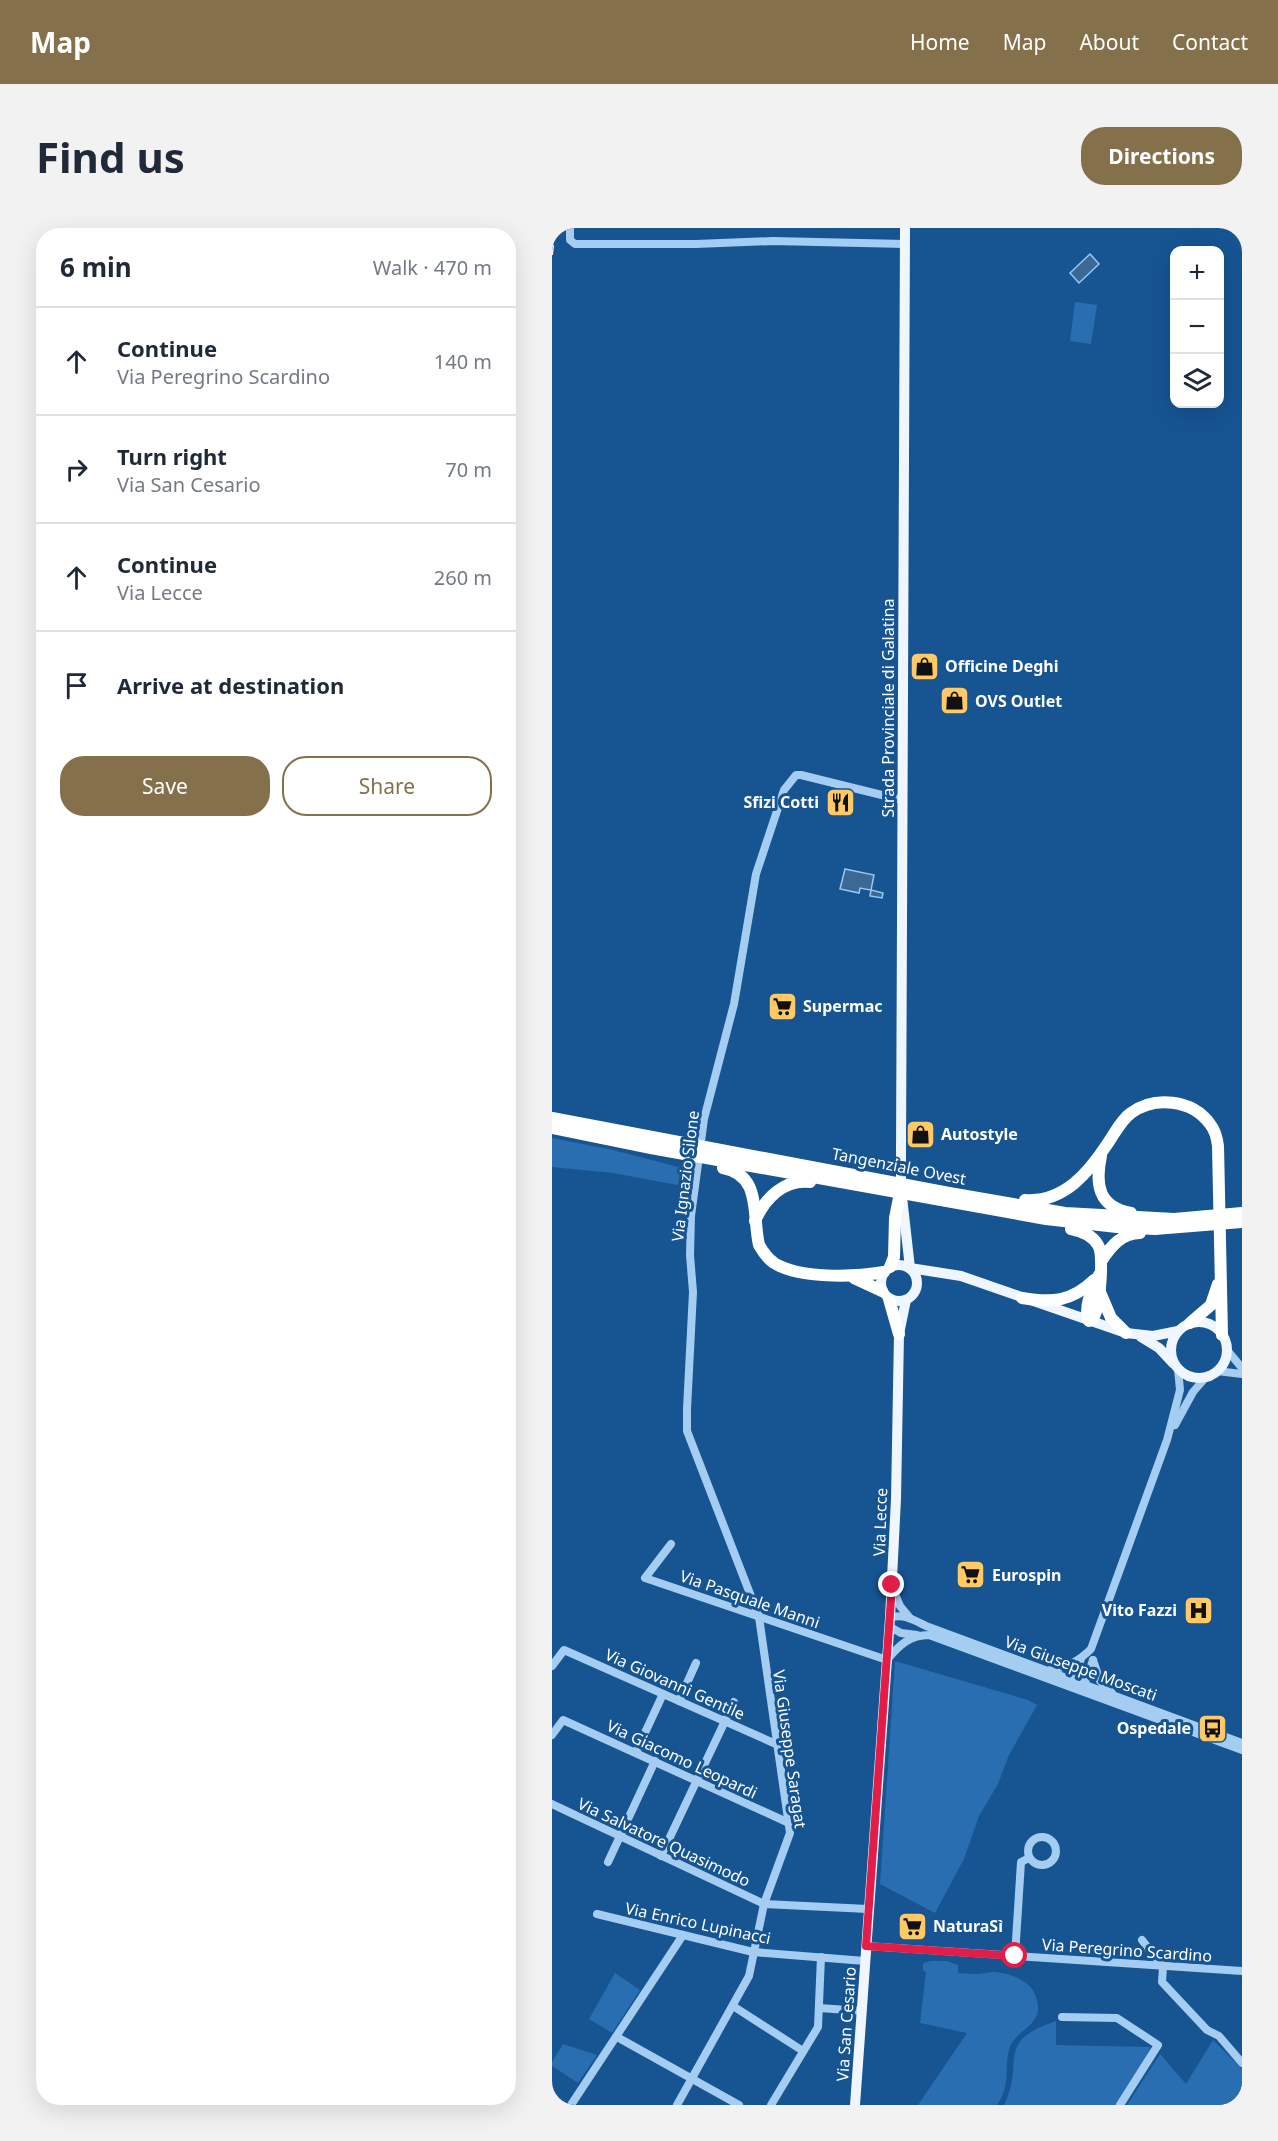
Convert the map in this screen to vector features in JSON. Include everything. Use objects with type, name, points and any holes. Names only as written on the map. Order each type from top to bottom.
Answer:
[{"type":"highway","points":[[949,1193],[955,1191],[1028,1201],[1058,1195],[1089,1170],[1124,1119],[1138,1109],[1152,1103],[1166,1102],[1192,1108],[1210,1124],[1218,1146],[1222,1335]]},
{"type":"highway","name":"Tangenziale Ovest","points":[[552,1118],[689,1153],[928,1194],[965,1206],[1046,1220],[1117,1227],[1178,1222],[1242,1213]]},
{"type":"highway","points":[[552,1128],[651,1148],[656,1154],[689,1153],[710,1157],[745,1177],[752,1193],[759,1245],[764,1253],[774,1263],[805,1272],[848,1275],[887,1270],[894,1257],[895,1228],[901,1188]]},
{"type":"highway","points":[[1089,1320],[1096,1313],[1102,1260],[1109,1249],[1126,1236],[1136,1233],[1174,1232],[1178,1222],[1169,1216],[1122,1211],[1109,1202],[1097,1180],[1102,1152]]},
{"type":"highway","points":[[755,1222],[764,1204],[786,1185],[804,1181],[854,1188],[866,1183]]},
{"type":"highway","name":"Tangenziale Ovest","points":[[928,1194],[949,1193],[1065,1213],[1178,1222],[1242,1222]]},
{"type":"highway","points":[[965,1206],[970,1210],[1082,1230],[1098,1244],[1102,1260]]},
{"type":"highway","points":[[1191,1323],[1211,1305],[1217,1290],[1220,1271]]},
{"type":"highway","points":[[848,1275],[886,1295],[899,1334]]},
{"type":"highway","points":[[1022,1298],[1045,1301],[1064,1299],[1085,1289],[1099,1275]]},
{"type":"highway","points":[[1089,1320],[1087,1312],[1092,1289],[1099,1275]]},
{"type":"highway","points":[[1099,1289],[1111,1318],[1132,1334]]},
{"type":"main road","name":"Strada Provinciale di Galatina","points":[[905,228],[901,1188],[910,1268]]},
{"type":"main road","points":[[910,1268],[916,1276],[917,1286],[913,1295],[900,1301],[886,1295],[881,1280],[887,1270],[900,1265],[962,1276],[1132,1334],[1160,1348],[1176,1366],[1191,1377],[1206,1377],[1222,1365],[1227,1350],[1222,1335],[1212,1325],[1205,1323],[1191,1323],[1178,1331],[1170,1350],[1176,1366]]},
{"type":"main road","points":[[917,1286],[938,1275],[962,1276]]},
{"type":"main road","name":"Via Lecce","points":[[871,1873],[892,1585],[899,1334],[906,1300]]},
{"type":"main road","points":[[1132,1334],[1154,1336],[1178,1331]]},
{"type":"main road","name":"Via San Cesario","points":[[855,2105],[871,1873]]},
{"type":"street","points":[[570,228],[570,240],[575,243],[696,244],[773,241],[905,244]]},
{"type":"street","name":"Via Ignazio Silone","points":[[759,1617],[687,1431],[693,1292],[690,1255],[691,1216],[704,1119],[734,1004],[756,874],[784,790],[796,775],[801,775],[902,800]]},
{"type":"street","points":[[895,1228],[897,1226],[900,1229],[907,1244]]},
{"type":"street","points":[[1227,1350],[1242,1368]]},
{"type":"street","points":[[1047,1671],[1067,1667],[1081,1659],[1091,1649],[1167,1440],[1180,1390],[1176,1366]]},
{"type":"street","points":[[1217,1371],[1242,1374]]},
{"type":"street","points":[[1167,1440],[1193,1392],[1206,1377]]},
{"type":"street","name":"Via Pasquale Manni","points":[[671,1544],[645,1578],[887,1660]]},
{"type":"street","points":[[892,1585],[900,1606],[910,1618]]},
{"type":"street","name":"Via Giuseppe Moscati","points":[[1242,1743],[1114,1695],[1079,1684],[945,1640],[929,1635],[901,1633],[890,1623],[897,1616],[910,1618],[926,1626],[1047,1671],[1079,1684],[1242,1750]]},
{"type":"street","name":"Via Giuseppe Saragat","points":[[677,2105],[749,1976],[764,1904],[790,1833],[759,1617]]},
{"type":"street","points":[[887,1660],[905,1641],[919,1635]]},
{"type":"street","points":[[1091,1649],[1100,1681],[1114,1695]]},
{"type":"street","name":"Via Giovanni Gentile","points":[[552,1666],[564,1650],[776,1744]]},
{"type":"street","points":[[1081,1659],[1075,1676],[1079,1684],[1090,1672],[1093,1660]]},
{"type":"street","points":[[679,1701],[696,1663]]},
{"type":"street","points":[[636,1752],[663,1694]]},
{"type":"street","points":[[661,1856],[734,1702]]},
{"type":"street","name":"Via Giacomo Leopardi","points":[[552,1736],[563,1720],[789,1823]]},
{"type":"street","points":[[608,1862],[655,1761]]},
{"type":"street","name":"Via Salvatore Quasimodo","points":[[552,1804],[764,1904]]},
{"type":"street","points":[[1015,1956],[1021,1862],[1029,1857]]},
{"type":"street","points":[[764,1904],[868,1909]]},
{"type":"street","name":"Via Enrico Lupinacci","points":[[597,1914],[753,1952],[865,1961]]},
{"type":"street","points":[[572,2105],[683,1935]]},
{"type":"street","points":[[1142,1940],[1162,1966],[1162,1982],[1207,2030],[1219,2036],[1242,2063]]},
{"type":"street","name":"Via Peregrino Scardino","points":[[866,1946],[1242,1971]]},
{"type":"street","points":[[771,2105],[818,2027],[821,1957]]},
{"type":"street","points":[[733,2006],[803,2051]]},
{"type":"street","points":[[819,2008],[862,2011]]},
{"type":"street","points":[[1062,2017],[1117,2018],[1158,2045],[1120,2105]]},
{"type":"street","points":[[617,2037],[739,2105]]},
{"type":"shaded area","points":[[1090,254],[1099,264],[1079,283],[1070,273]]},
{"type":"shaded area","points":[[1075,302],[1097,305],[1091,344],[1070,341]]},
{"type":"shaded area","points":[[845,869],[874,875],[871,890],[860,888],[859,893],[840,889]]},
{"type":"shaded area","points":[[871,890],[883,893],[882,898],[870,896]]},
{"type":"shaded area","points":[[552,1138],[613,1150],[686,1169],[677,1185],[613,1173],[552,1167]]},
{"type":"shaded area","points":[[895,1661],[1028,1700],[1037,1705],[1009,1755],[998,1784],[979,1816],[964,1859],[935,1913],[880,1884]]},
{"type":"shaded area","points":[[947,1961],[958,1965],[958,1973],[1007,1974],[1025,1982],[1034,1991],[1038,2004],[1037,2015],[1012,2042],[1008,2054],[1006,2083],[1002,2098],[997,2105],[918,2105],[967,2033],[920,2023],[926,1972],[923,1971],[923,1963]]},
{"type":"shaded area","points":[[615,1973],[640,1990],[612,2033],[589,2019]]},
{"type":"shaded area","points":[[1056,2021],[1056,2045],[1150,2047],[1148,2056],[1116,2105],[1004,2105],[1010,2089],[1018,2045],[1024,2037]]},
{"type":"shaded area","points":[[1213,2040],[1242,2069],[1242,2105],[1127,2105],[1160,2054],[1186,2084]]},
{"type":"shaded area","points":[[563,2044],[597,2055],[578,2083],[552,2066]]},
{"type":"railway","points":[[552,255],[555,228]]},
{"type":"place","name":"Officine Deghi","points":[[924,666]]},
{"type":"place","name":"OVS Outlet","points":[[954,701]]},
{"type":"place","name":"Sfizi Cotti","points":[[840,802]]},
{"type":"place","name":"Supermac","points":[[782,1006]]},
{"type":"place","name":"Autostyle","points":[[920,1134]]},
{"type":"place","name":"Eurospin","points":[[971,1575]]},
{"type":"place","name":"Vito Fazzi","points":[[1198,1610]]},
{"type":"place","name":"Ospedale","points":[[1212,1728]]},
{"type":"place","name":"NaturaSì","points":[[912,1926]]},
{"type":"route","points":[[892,1585],[866,1946],[1015,1956]]}]
